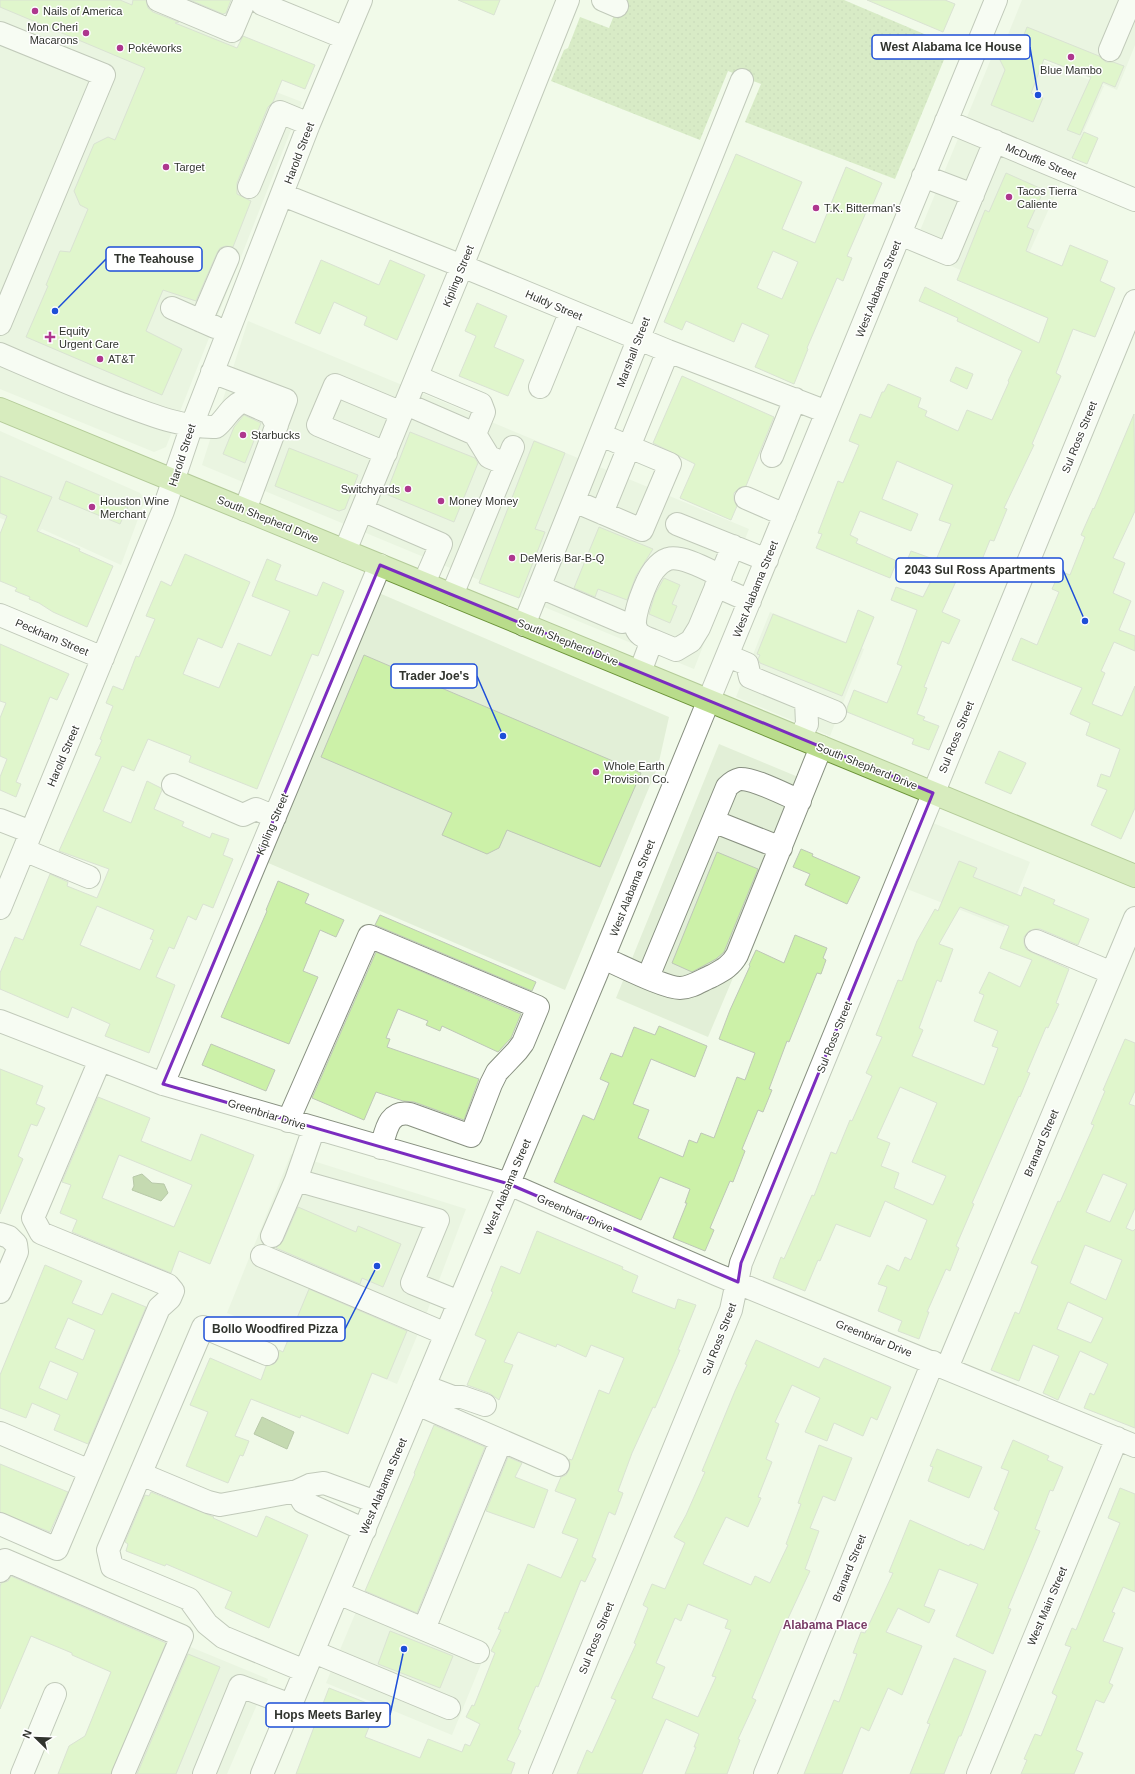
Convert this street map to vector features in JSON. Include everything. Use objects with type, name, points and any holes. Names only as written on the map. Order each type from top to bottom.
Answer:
[{"type":"main road","name":"South Shepherd Drive","points":[[0,409],[1135,876]]},
{"type":"street","points":[[158,0],[232,31],[253,2],[345,38]]},
{"type":"street","name":"Harold Street","points":[[0,908],[163,511],[192,425],[212,372],[283,195],[309,124],[361,0]]},
{"type":"street","name":"Kipling Street","points":[[345,551],[462,266],[568,0]]},
{"type":"street","name":"West Alabama Street","points":[[262,1774],[728,656],[996,0]]},
{"type":"street","points":[[1110,50],[1131,0]]},
{"type":"street","points":[[0,33],[104,75],[8,280],[0,324]]},
{"type":"street","name":"Marshall Street","points":[[524,625],[742,80]]},
{"type":"street","points":[[249,187],[280,112],[309,124]]},
{"type":"street","name":"McDuffie Street","points":[[946,121],[1135,200]]},
{"type":"street","points":[[900,234],[948,254],[995,141]]},
{"type":"street","points":[[262,155],[292,167]]},
{"type":"street","points":[[923,176],[973,195]]},
{"type":"street","name":"Huldy Street","points":[[283,195],[462,266],[668,351],[827,412]]},
{"type":"street","points":[[201,321],[228,258]]},
{"type":"street","name":"Sul Ross Street","points":[[540,1774],[732,1310],[741,1263],[1135,301]]},
{"type":"street","points":[[172,308],[228,333]]},
{"type":"street","points":[[540,387],[571,311]]},
{"type":"street","points":[[602,513],[668,351]]},
{"type":"street","points":[[0,354],[92,393],[160,419],[192,425],[216,427],[222,422],[235,405],[243,401],[270,413],[277,425]]},
{"type":"street","points":[[212,372],[286,400],[245,510]]},
{"type":"street","points":[[417,377],[481,404],[484,412],[475,434]]},
{"type":"street","points":[[386,453],[318,425],[336,384],[475,434],[489,456],[510,455],[452,595]]},
{"type":"street","points":[[795,399],[775,448],[811,452]]},
{"type":"street","points":[[574,501],[642,530],[670,464],[601,435]]},
{"type":"street","points":[[746,498],[785,515]]},
{"type":"street","points":[[362,510],[440,544],[424,583]]},
{"type":"street","points":[[677,524],[767,560]]},
{"type":"street","points":[[733,546],[719,581],[699,628],[691,642],[676,650],[640,635],[635,627],[634,620],[638,607],[653,571],[660,563],[669,558],[682,559],[719,581],[750,601]]},
{"type":"street","name":"Kipling Street","points":[[163,1084],[380,565]]},
{"type":"street","points":[[540,587],[622,622]]},
{"type":"street","name":"Peckham Street","points":[[0,615],[103,658]]},
{"type":"street","points":[[640,672],[652,640]]},
{"type":"street","points":[[728,656],[747,664],[750,677],[835,712]]},
{"type":"street","points":[[800,738],[807,724],[806,700]]},
{"type":"street","points":[[603,958],[668,986],[681,988],[693,985],[732,964],[781,848],[821,747]]},
{"type":"street","points":[[648,977],[727,787],[733,781],[741,779],[751,781],[800,801]]},
{"type":"street","points":[[173,785],[243,815],[256,809],[275,817]]},
{"type":"street","points":[[0,820],[28,841],[89,877]]},
{"type":"street","points":[[713,821],[781,848]]},
{"type":"street","name":"Branard Street","points":[[765,1774],[940,1365],[1135,918]]},
{"type":"street","points":[[288,1121],[369,936],[538,1007],[523,1043],[497,1072],[490,1084],[471,1136],[402,1112],[395,1115],[388,1124],[381,1148]]},
{"type":"street","points":[[1036,941],[1112,973]]},
{"type":"street","name":"Greenbriar Drive","points":[[0,1021],[163,1084],[509,1184],[738,1282],[1126,1442]]},
{"type":"street","points":[[0,1524],[57,1549],[159,1308],[170,1298],[173,1291],[168,1285],[41,1233],[33,1218],[100,1060]]},
{"type":"street","points":[[272,1236],[296,1180],[314,1128]]},
{"type":"street","points":[[296,1180],[438,1220],[412,1283],[459,1302]]},
{"type":"street","points":[[0,1292],[17,1252],[8,1239]]},
{"type":"street","points":[[262,1256],[446,1334]]},
{"type":"street","points":[[267,1354],[204,1327],[108,1550],[112,1567],[189,1599],[210,1627],[223,1637],[310,1661],[450,1708]]},
{"type":"street","points":[[421,1395],[453,1398],[462,1397],[485,1405]]},
{"type":"street","points":[[421,1395],[501,1441],[558,1465]]},
{"type":"street","points":[[0,1433],[90,1471]]},
{"type":"street","points":[[424,1629],[501,1441]]},
{"type":"street","name":"West Main Street","points":[[978,1774],[1126,1442]]},
{"type":"street","points":[[141,1474],[208,1502],[220,1505],[297,1491],[310,1484],[324,1483],[376,1502]]},
{"type":"street","points":[[297,1491],[303,1502],[365,1530]]},
{"type":"street","points":[[0,1572],[5,1560],[182,1636],[123,1774]]},
{"type":"street","points":[[338,1593],[478,1652]]},
{"type":"street","points":[[204,1774],[240,1686],[291,1706]]},
{"type":"street","points":[[22,1774],[55,1694]]},
{"type":"highlighted area","points":[[380,565],[933,793],[741,1263],[738,1282],[509,1184],[163,1084]]},
{"type":"shaded area","points":[[0,0],[139,0],[237,40],[224,72],[302,102],[166,447],[154,452],[0,389]]},
{"type":"shaded area","points":[[620,0],[844,0],[950,45],[895,179],[745,122],[761,84],[728,71],[700,140],[551,81],[564,50],[568,48],[580,17],[609,28]]},
{"type":"shaded area","points":[[1022,0],[1135,0],[1135,45],[1117,90],[1005,42]]},
{"type":"shaded area","points":[[998,42],[1104,86],[1012,291],[912,250]]},
{"type":"shaded area","points":[[248,321],[749,529],[694,669],[202,465]]},
{"type":"shaded area","points":[[0,431],[140,493],[145,500],[121,565],[42,529],[38,533],[0,518]]},
{"type":"shaded area","points":[[379,593],[669,717],[658,766],[565,990],[266,862]]},
{"type":"shaded area","points":[[770,612],[864,649],[830,736],[736,697]]},
{"type":"shaded area","points":[[719,744],[815,784],[708,1037],[616,998]]},
{"type":"shaded area","points":[[933,823],[1030,862],[1004,927],[907,889]]},
{"type":"shaded area","points":[[291,1154],[466,1209],[427,1312],[397,1384],[227,1313]]},
{"type":"shaded area","points":[[142,1174],[152,1183],[164,1184],[168,1193],[161,1201],[132,1190],[134,1186],[133,1177]]},
{"type":"shaded area","points":[[262,1417],[294,1432],[287,1449],[254,1434]]},
{"type":"shaded area","points":[[358,1607],[483,1659],[452,1735],[326,1683]]},
{"type":"shaded area","points":[[188,1646],[268,1679],[227,1774],[135,1774]]},
{"type":"building","name":"Target","points":[[0,0],[120,0],[132,5],[133,0],[146,0],[148,8],[153,12],[179,22],[175,23],[237,48],[243,36],[315,65],[305,89],[282,80],[273,102],[268,107],[237,183],[237,194],[251,201],[233,247],[226,246],[220,248],[196,301],[163,290],[146,331],[182,349],[162,395],[26,337],[48,286],[46,285],[60,251],[70,252],[88,209],[80,205],[74,191],[94,144],[108,137],[115,140],[145,68],[0,7]]},
{"type":"building","points":[[190,0],[231,0],[226,13],[223,14]]},
{"type":"building","points":[[458,0],[500,0],[494,15]]},
{"type":"building","points":[[867,0],[945,0],[955,4],[943,32]]},
{"type":"building","points":[[1027,27],[1099,56],[1106,62],[1113,62],[1124,66],[1115,87],[1103,82],[1080,135],[1067,130],[1091,77],[1044,59],[1031,93],[1043,98],[1033,122],[991,105],[1005,70],[997,54],[1018,50]]},
{"type":"building","points":[[1084,132],[1098,138],[1087,164],[1072,158]]},
{"type":"building","points":[[736,154],[802,182],[782,229],[815,243],[846,167],[882,183],[870,211],[867,210],[847,256],[852,258],[843,281],[837,278],[807,348],[808,349],[794,384],[755,367],[769,335],[742,323],[734,342],[686,321],[682,330],[664,322]],"holes":[[[773,251],[798,262],[782,299],[757,288]]]},
{"type":"building","points":[[1006,173],[1044,190],[1027,227],[1034,230],[1026,251],[1062,266],[1070,245],[1108,261],[1100,281],[1115,288],[1095,337],[1073,329],[1056,373],[1061,376],[1032,444],[1034,445],[1004,508],[1007,509],[994,541],[990,540],[977,572],[963,566],[942,612],[960,620],[949,644],[942,641],[924,687],[927,688],[917,714],[925,717],[923,720],[939,726],[929,750],[912,744],[914,739],[847,712],[847,708],[854,690],[887,703],[902,666],[897,664],[917,610],[891,600],[896,587],[923,597],[935,573],[906,563],[911,551],[936,560],[951,524],[939,520],[953,485],[897,461],[882,499],[918,514],[911,531],[860,511],[850,535],[858,539],[856,543],[897,561],[890,578],[816,548],[822,534],[818,533],[838,481],[843,483],[859,445],[849,441],[860,414],[871,418],[882,392],[884,392],[888,384],[921,398],[918,407],[927,411],[925,416],[958,431],[967,410],[992,420],[1009,382],[1008,381],[1022,351],[957,321],[958,318],[919,301],[925,287],[1039,343],[1048,318],[957,280],[985,210],[989,212]]},
{"type":"building","points":[[321,260],[379,285],[390,260],[425,275],[397,340],[364,325],[367,317],[334,302],[320,334],[295,323]]},
{"type":"building","points":[[477,303],[507,316],[494,347],[524,360],[508,396],[459,376],[476,336],[465,331]]},
{"type":"building","points":[[956,367],[973,374],[967,389],[950,381]]},
{"type":"building","points":[[682,376],[774,417],[746,486],[739,488],[734,493],[734,500],[737,506],[731,520],[680,498],[695,464],[653,443]]},
{"type":"building","points":[[1134,414],[1135,511],[1113,558],[1125,563],[1113,593],[1131,601],[1119,630],[1135,636],[1135,651],[1114,642],[1101,671],[1105,673],[1092,704],[1122,716],[1135,686],[1135,808],[1121,839],[1091,825],[1107,790],[1097,786],[1101,774],[1110,777],[1120,749],[1086,735],[1090,723],[1070,714],[1082,688],[1012,660],[1021,638],[1037,645],[1059,592],[1052,589],[1060,571],[1070,575],[1085,537],[1081,535],[1093,508],[1094,509]]},
{"type":"building","name":"Starbucks","points":[[244,415],[261,423],[245,463],[223,454],[234,427]]},
{"type":"building","points":[[410,432],[475,458],[478,463],[454,522],[386,494]]},
{"type":"building","points":[[534,441],[565,453],[535,529],[545,532],[519,598],[479,583]]},
{"type":"building","points":[[289,448],[358,475],[345,509],[339,511],[275,486]]},
{"type":"building","points":[[0,476],[52,497],[37,531],[80,549],[79,551],[113,566],[87,627],[53,612],[39,603],[29,599],[30,597],[15,591],[17,588],[0,581],[0,534],[7,516],[0,513]]},
{"type":"building","points":[[66,481],[128,507],[120,524],[59,499]]},
{"type":"building","points":[[599,527],[653,549],[636,576],[627,600],[598,589],[595,597],[574,588]]},
{"type":"building","points":[[185,554],[250,582],[222,648],[198,638],[183,674],[219,688],[238,643],[271,656],[290,611],[252,596],[267,559],[281,565],[275,580],[317,596],[323,582],[344,591],[318,656],[312,654],[257,789],[189,762],[191,756],[148,739],[134,771],[122,766],[103,811],[131,823],[147,781],[161,788],[162,790],[154,809],[184,822],[182,826],[210,838],[212,833],[229,839],[223,855],[233,859],[213,908],[203,904],[196,920],[188,916],[174,949],[169,947],[156,977],[175,985],[149,1053],[105,1036],[110,1024],[72,1007],[68,1018],[0,989],[0,973],[15,937],[23,940],[50,874],[68,882],[67,886],[97,898],[109,869],[59,851],[101,757],[95,755],[102,740],[100,739],[113,706],[106,703],[113,686],[123,690],[136,656],[139,657],[155,619],[146,616],[161,581],[171,586]],"holes":[[[97,906],[154,930],[150,939],[153,940],[140,970],[80,945]]]},
{"type":"building","points":[[664,578],[680,585],[672,604],[677,606],[670,623],[649,614],[655,594]]},
{"type":"building","points":[[858,610],[874,617],[842,696],[760,663],[758,659],[760,655],[757,654],[773,614],[846,643]]},
{"type":"building","points":[[0,644],[69,674],[57,700],[50,697],[16,782],[21,784],[16,797],[0,790],[0,777],[7,759],[0,756],[0,718],[6,703],[0,701]]},
{"type":"building","points":[[364,655],[641,773],[600,867],[507,830],[499,848],[487,854],[442,835],[452,813],[321,757]]},
{"type":"building","points":[[999,751],[1026,763],[1011,794],[985,783]]},
{"type":"building","points":[[801,849],[813,854],[812,856],[860,877],[847,904],[805,885],[810,874],[793,867]]},
{"type":"building","points":[[717,852],[758,869],[724,952],[716,959],[692,972],[672,963]]},
{"type":"building","points":[[959,861],[977,868],[973,877],[1021,896],[1024,887],[1055,900],[1053,904],[1089,919],[1078,945],[1040,929],[1029,931],[1024,937],[1026,949],[1069,969],[1056,1003],[1059,1004],[1048,1028],[1046,1027],[1027,1072],[1030,1073],[1020,1097],[1019,1096],[972,1203],[974,1204],[956,1246],[959,1248],[950,1271],[946,1269],[927,1312],[929,1312],[919,1339],[898,1331],[902,1321],[878,1311],[887,1287],[878,1284],[887,1265],[899,1271],[905,1257],[911,1260],[927,1220],[885,1201],[870,1237],[836,1224],[820,1261],[818,1260],[805,1291],[773,1278],[781,1257],[784,1259],[812,1195],[814,1196],[831,1152],[836,1154],[850,1120],[852,1121],[872,1076],[866,1073],[882,1037],[876,1035],[898,980],[902,981],[917,941],[935,909],[938,911]],"holes":[[[960,907],[1009,926],[1000,948],[1032,960],[1020,987],[989,972],[979,993],[984,995],[974,1021],[998,1031],[992,1046],[998,1048],[984,1085],[912,1056],[923,1030],[919,1028],[937,980],[941,982],[953,949],[939,944]],[[900,1087],[937,1103],[912,1162],[946,1176],[933,1205],[894,1188],[899,1173],[881,1166],[890,1143],[877,1138]]]},
{"type":"building","points":[[278,881],[309,894],[305,903],[344,920],[336,937],[320,930],[303,971],[318,977],[289,1044],[221,1017],[267,911],[266,910]]},
{"type":"building","points":[[380,915],[536,982],[532,991],[375,925]]},
{"type":"building","points":[[795,935],[827,948],[823,958],[826,960],[821,974],[817,973],[789,1042],[787,1041],[769,1089],[772,1090],[763,1112],[758,1110],[742,1149],[745,1151],[733,1182],[730,1181],[710,1228],[714,1230],[705,1251],[673,1238],[687,1203],[685,1203],[690,1189],[660,1177],[641,1220],[554,1182],[583,1115],[594,1120],[609,1083],[600,1079],[611,1053],[622,1057],[634,1027],[655,1035],[659,1026],[707,1046],[695,1077],[651,1059],[633,1104],[649,1110],[638,1138],[683,1157],[689,1140],[697,1143],[701,1133],[714,1138],[737,1077],[745,1080],[755,1053],[719,1039],[730,1010],[756,950],[784,963]]},
{"type":"building","points":[[376,952],[521,1014],[511,1038],[498,1052],[442,1026],[440,1031],[426,1025],[428,1021],[398,1009],[386,1038],[390,1039],[387,1047],[479,1079],[464,1120],[414,1102],[403,1101],[376,1092],[364,1120],[312,1098]]},
{"type":"building","points":[[1125,1039],[1135,1043],[1135,1091],[1129,1104],[1135,1106],[1135,1208],[1126,1228],[1133,1231],[1135,1229],[1135,1428],[1084,1408],[1090,1393],[1094,1395],[1108,1364],[1080,1351],[1058,1400],[1043,1393],[1059,1356],[1033,1345],[1019,1381],[991,1370],[1015,1312],[1019,1314],[1038,1266],[1031,1263],[1094,1125],[1091,1124],[1105,1091],[1103,1090]],"holes":[[[1103,1174],[1127,1184],[1110,1222],[1086,1212]],[[1085,1245],[1122,1260],[1106,1300],[1070,1283]],[[1068,1302],[1103,1318],[1091,1343],[1057,1329]]]},
{"type":"building","points":[[211,1044],[275,1070],[266,1091],[202,1065]]},
{"type":"building","points":[[0,1069],[43,1086],[36,1104],[45,1108],[37,1126],[31,1124],[18,1156],[23,1159],[0,1214]]},
{"type":"building","points":[[98,1097],[150,1118],[141,1141],[191,1161],[201,1134],[254,1155],[210,1264],[179,1251],[171,1273],[72,1232],[77,1220],[60,1213],[71,1185],[62,1182]],"holes":[[[119,1155],[192,1185],[174,1227],[102,1198]]]},
{"type":"building","points":[[298,1207],[356,1232],[358,1226],[401,1244],[383,1287],[362,1278],[360,1284],[276,1248],[283,1241]]},
{"type":"building","points":[[537,1231],[623,1267],[622,1269],[638,1276],[632,1292],[675,1309],[678,1299],[696,1305],[678,1350],[680,1350],[655,1408],[653,1407],[632,1453],[618,1491],[623,1493],[615,1515],[609,1512],[592,1557],[596,1559],[585,1582],[581,1580],[538,1687],[536,1686],[518,1729],[521,1731],[507,1760],[515,1763],[511,1774],[296,1774],[329,1688],[377,1707],[365,1737],[420,1758],[428,1739],[462,1752],[465,1744],[470,1746],[480,1724],[466,1717],[472,1705],[474,1706],[495,1653],[491,1651],[501,1630],[498,1629],[505,1612],[508,1613],[528,1564],[561,1578],[578,1539],[562,1533],[576,1499],[555,1491],[561,1477],[566,1475],[569,1470],[569,1459],[572,1460],[599,1390],[609,1394],[624,1358],[591,1345],[586,1357],[557,1344],[556,1347],[518,1332],[504,1362],[513,1365],[499,1400],[489,1393],[467,1385],[486,1340],[475,1335],[493,1292],[491,1291],[501,1266],[520,1274]]},
{"type":"building","points":[[45,1265],[82,1281],[72,1303],[102,1315],[112,1293],[146,1307],[88,1444],[54,1430],[60,1415],[32,1403],[26,1418],[0,1408],[0,1375]],"holes":[[[68,1318],[95,1330],[83,1360],[55,1348]],[[50,1361],[78,1373],[67,1400],[39,1388]]]},
{"type":"building","points":[[309,1289],[407,1331],[387,1379],[372,1373],[348,1434],[301,1415],[300,1418],[251,1399],[235,1436],[249,1441],[243,1456],[240,1455],[228,1483],[186,1466],[208,1412],[190,1405],[210,1358],[261,1380],[266,1366],[274,1364],[278,1359],[279,1350],[283,1352]]},
{"type":"building","points":[[756,1340],[819,1368],[824,1358],[891,1387],[877,1420],[871,1417],[863,1436],[834,1423],[827,1441],[805,1432],[820,1398],[792,1385],[775,1422],[779,1424],[766,1459],[772,1462],[758,1497],[761,1498],[748,1527],[726,1517],[703,1564],[751,1585],[755,1576],[770,1583],[788,1545],[786,1544],[801,1504],[798,1503],[819,1445],[852,1458],[835,1501],[823,1496],[810,1528],[819,1531],[805,1569],[810,1571],[784,1627],[782,1626],[752,1698],[756,1700],[738,1739],[740,1740],[727,1774],[685,1774],[696,1747],[694,1747],[699,1734],[666,1719],[642,1774],[577,1774],[587,1750],[592,1753],[616,1700],[611,1698],[636,1644],[634,1643],[648,1608],[643,1605],[652,1584],[665,1589],[685,1543],[674,1537],[686,1515],[705,1472],[702,1471],[747,1365],[745,1364]],"holes":[[[688,1604],[728,1620],[725,1628],[731,1630],[712,1676],[716,1677],[698,1717],[652,1698],[665,1667],[656,1663],[675,1618],[681,1621]]]},
{"type":"building","points":[[434,1425],[485,1447],[417,1613],[365,1591],[415,1474],[414,1473]]},
{"type":"building","points":[[1013,1440],[1049,1456],[1047,1460],[1063,1467],[1053,1491],[1050,1490],[1035,1529],[1040,1531],[1008,1608],[1011,1609],[993,1654],[956,1636],[978,1584],[939,1569],[924,1606],[935,1610],[929,1623],[898,1608],[886,1632],[922,1646],[902,1695],[888,1688],[869,1731],[861,1727],[842,1774],[804,1774],[834,1700],[839,1702],[857,1654],[853,1653],[861,1632],[865,1633],[893,1573],[889,1572],[910,1520],[969,1546],[970,1544],[984,1550],[999,1512],[994,1509],[1009,1471],[1001,1468]]},
{"type":"building","points":[[937,1449],[982,1467],[969,1498],[928,1481],[933,1467],[930,1466]]},
{"type":"building","points":[[508,1457],[522,1463],[515,1477],[548,1490],[534,1528],[486,1511]]},
{"type":"building","points":[[0,1464],[68,1492],[50,1532],[0,1512]]},
{"type":"building","points":[[1120,1488],[1135,1494],[1135,1592],[1123,1587],[1112,1612],[1115,1613],[1103,1641],[1123,1648],[1109,1683],[1113,1685],[1104,1703],[1096,1700],[1076,1750],[1083,1753],[1074,1774],[1021,1774],[1027,1760],[1024,1759],[1035,1734],[1041,1736],[1057,1696],[1052,1693],[1071,1647],[1065,1645],[1072,1628],[1076,1630],[1120,1523],[1108,1518]]},
{"type":"building","points":[[151,1492],[214,1517],[213,1518],[257,1537],[266,1516],[308,1535],[269,1628],[225,1608],[232,1592],[166,1564],[165,1566],[126,1551],[128,1544],[125,1542],[145,1495],[149,1496]]},
{"type":"building","points":[[11,1576],[166,1643],[111,1774],[58,1774],[69,1746],[85,1736],[111,1672],[72,1655],[72,1653],[31,1636],[0,1709],[0,1587],[1,1583],[8,1581]]},
{"type":"building","points":[[390,1631],[453,1656],[440,1688],[378,1664]]},
{"type":"building","points":[[188,1654],[220,1667],[176,1774],[137,1774]]},
{"type":"building","points":[[954,1658],[986,1671],[961,1736],[959,1736],[944,1774],[910,1774],[930,1724],[927,1723]]},
{"type":"place","name":"Nails of America","points":[[35,11]]},
{"type":"place","name":"Mon Cheri Macarons","points":[[86,33]]},
{"type":"place","name":"Pokéworks","points":[[120,48]]},
{"type":"place","name":"Blue Mambo","points":[[1071,57]]},
{"type":"place","name":"West Alabama Ice House","points":[[1038,95]]},
{"type":"place","name":"Target","points":[[166,167]]},
{"type":"place","name":"Tacos Tierra Caliente","points":[[1009,197]]},
{"type":"place","name":"T.K. Bitterman's","points":[[816,208]]},
{"type":"place","name":"The Teahouse","points":[[55,311]]},
{"type":"place","name":"Equity Urgent Care","points":[[50,337]]},
{"type":"place","name":"AT&T","points":[[100,359]]},
{"type":"place","name":"Starbucks","points":[[243,435]]},
{"type":"place","name":"Switchyards","points":[[408,489]]},
{"type":"place","name":"Money Money","points":[[441,501]]},
{"type":"place","name":"Houston Wine Merchant","points":[[92,507]]},
{"type":"place","name":"DeMeris Bar-B-Q","points":[[512,558]]},
{"type":"place","name":"2043 Sul Ross Apartments","points":[[1085,621]]},
{"type":"place","name":"Trader Joe's","points":[[503,736]]},
{"type":"place","name":"Whole Earth Provision Co.","points":[[596,772]]},
{"type":"place","name":"Bollo Woodfired Pizza","points":[[377,1266]]},
{"type":"place","name":"Hops Meets Barley","points":[[404,1649]]},
{"type":"district","name":"Alabama Place","points":[[825,1625]]}]
